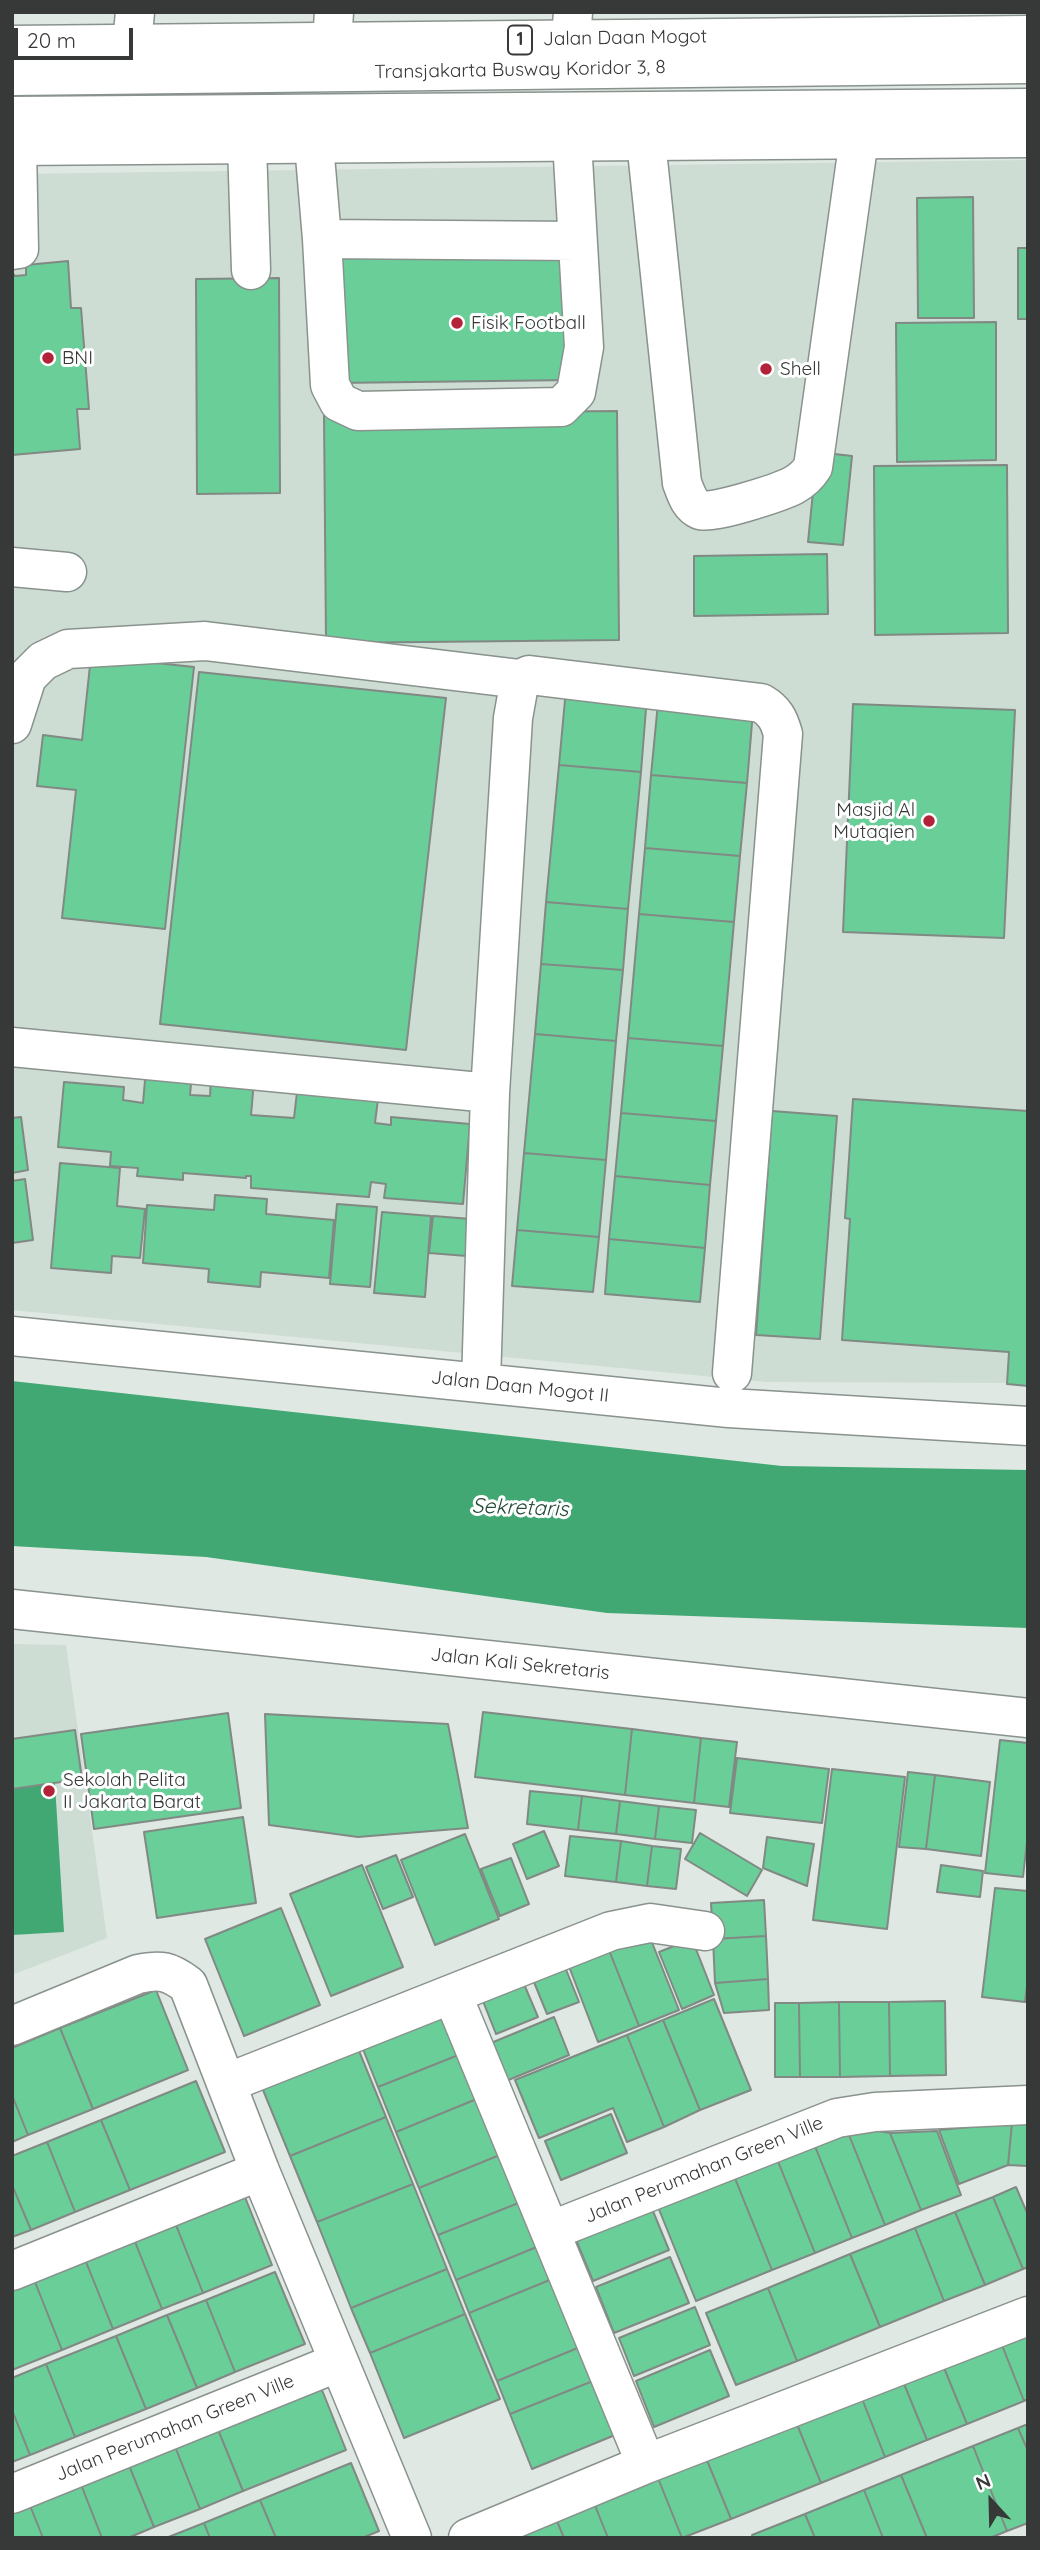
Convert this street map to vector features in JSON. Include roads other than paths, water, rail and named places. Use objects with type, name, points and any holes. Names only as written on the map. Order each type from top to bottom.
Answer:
[{"type":"main road","name":"Jalan Daan Mogot","points":[[12,45],[134,28],[868,24],[1019,36]]},
{"type":"main road","name":"Transjakarta Busway Koridor 3, 8","points":[[12,76],[1019,36]]},
{"type":"main road","points":[[14,136],[1028,108]]},
{"type":"main road","points":[[14,136],[247,144],[1028,138]]},
{"type":"main road","points":[[12,250],[19,249],[14,136]]},
{"type":"main road","points":[[646,141],[682,483],[690,502],[696,508],[709,512],[785,489],[804,479],[813,467],[859,139]]},
{"type":"main road","points":[[314,144],[330,385],[339,401],[358,411],[561,407],[576,392],[584,347],[572,141]]},
{"type":"main road","points":[[247,144],[251,270]]},
{"type":"main road","points":[[322,239],[576,241]]},
{"type":"main road","points":[[12,568],[67,572]]},
{"type":"main road","points":[[12,724],[27,677],[43,661],[68,649],[205,641],[520,679],[529,675],[761,703],[776,715],[783,734],[732,1373]]},
{"type":"main road","points":[[481,1383],[490,1093],[513,718],[520,679]]},
{"type":"main road","points":[[12,1048],[490,1093]]},
{"type":"main road","name":"Jalan Daan Mogot II","points":[[12,1336],[729,1408],[1028,1426]]},
{"type":"main road","name":"Jalan Kali Sekretaris","points":[[12,1609],[1028,1718]]},
{"type":"main road","points":[[227,2083],[611,1931],[650,1923],[705,1931]]},
{"type":"main road","points":[[12,2026],[138,1974],[156,1970],[174,1974],[188,1985],[260,2171],[412,2538]]},
{"type":"main road","points":[[452,1994],[646,2465]]},
{"type":"main road","name":"Jalan Perumahan Green Ville","points":[[550,2231],[837,2118],[875,2112],[1028,2105]]},
{"type":"main road","points":[[12,2272],[260,2171]]},
{"type":"main road","points":[[468,2538],[646,2465],[1028,2316]]},
{"type":"main road","name":"Jalan Perumahan Green Ville","points":[[12,2494],[339,2362]]},
{"type":"water","name":"Sekretaris","points":[[12,1381],[782,1466],[1028,1470],[1028,1628],[607,1613],[206,1557],[12,1546]]},
{"type":"water","points":[[55,1784],[64,1932],[12,1935],[12,1788]]},
{"type":"place","name":"Fisik Football","points":[[457,323]]},
{"type":"place","name":"BNI","points":[[48,358]]},
{"type":"place","name":"Shell","points":[[766,369]]},
{"type":"place","name":"Masjid Al Mutaqien","points":[[929,821]]},
{"type":"place","name":"Sekolah Pelita II Jakarta Barat","points":[[49,1791]]}]
